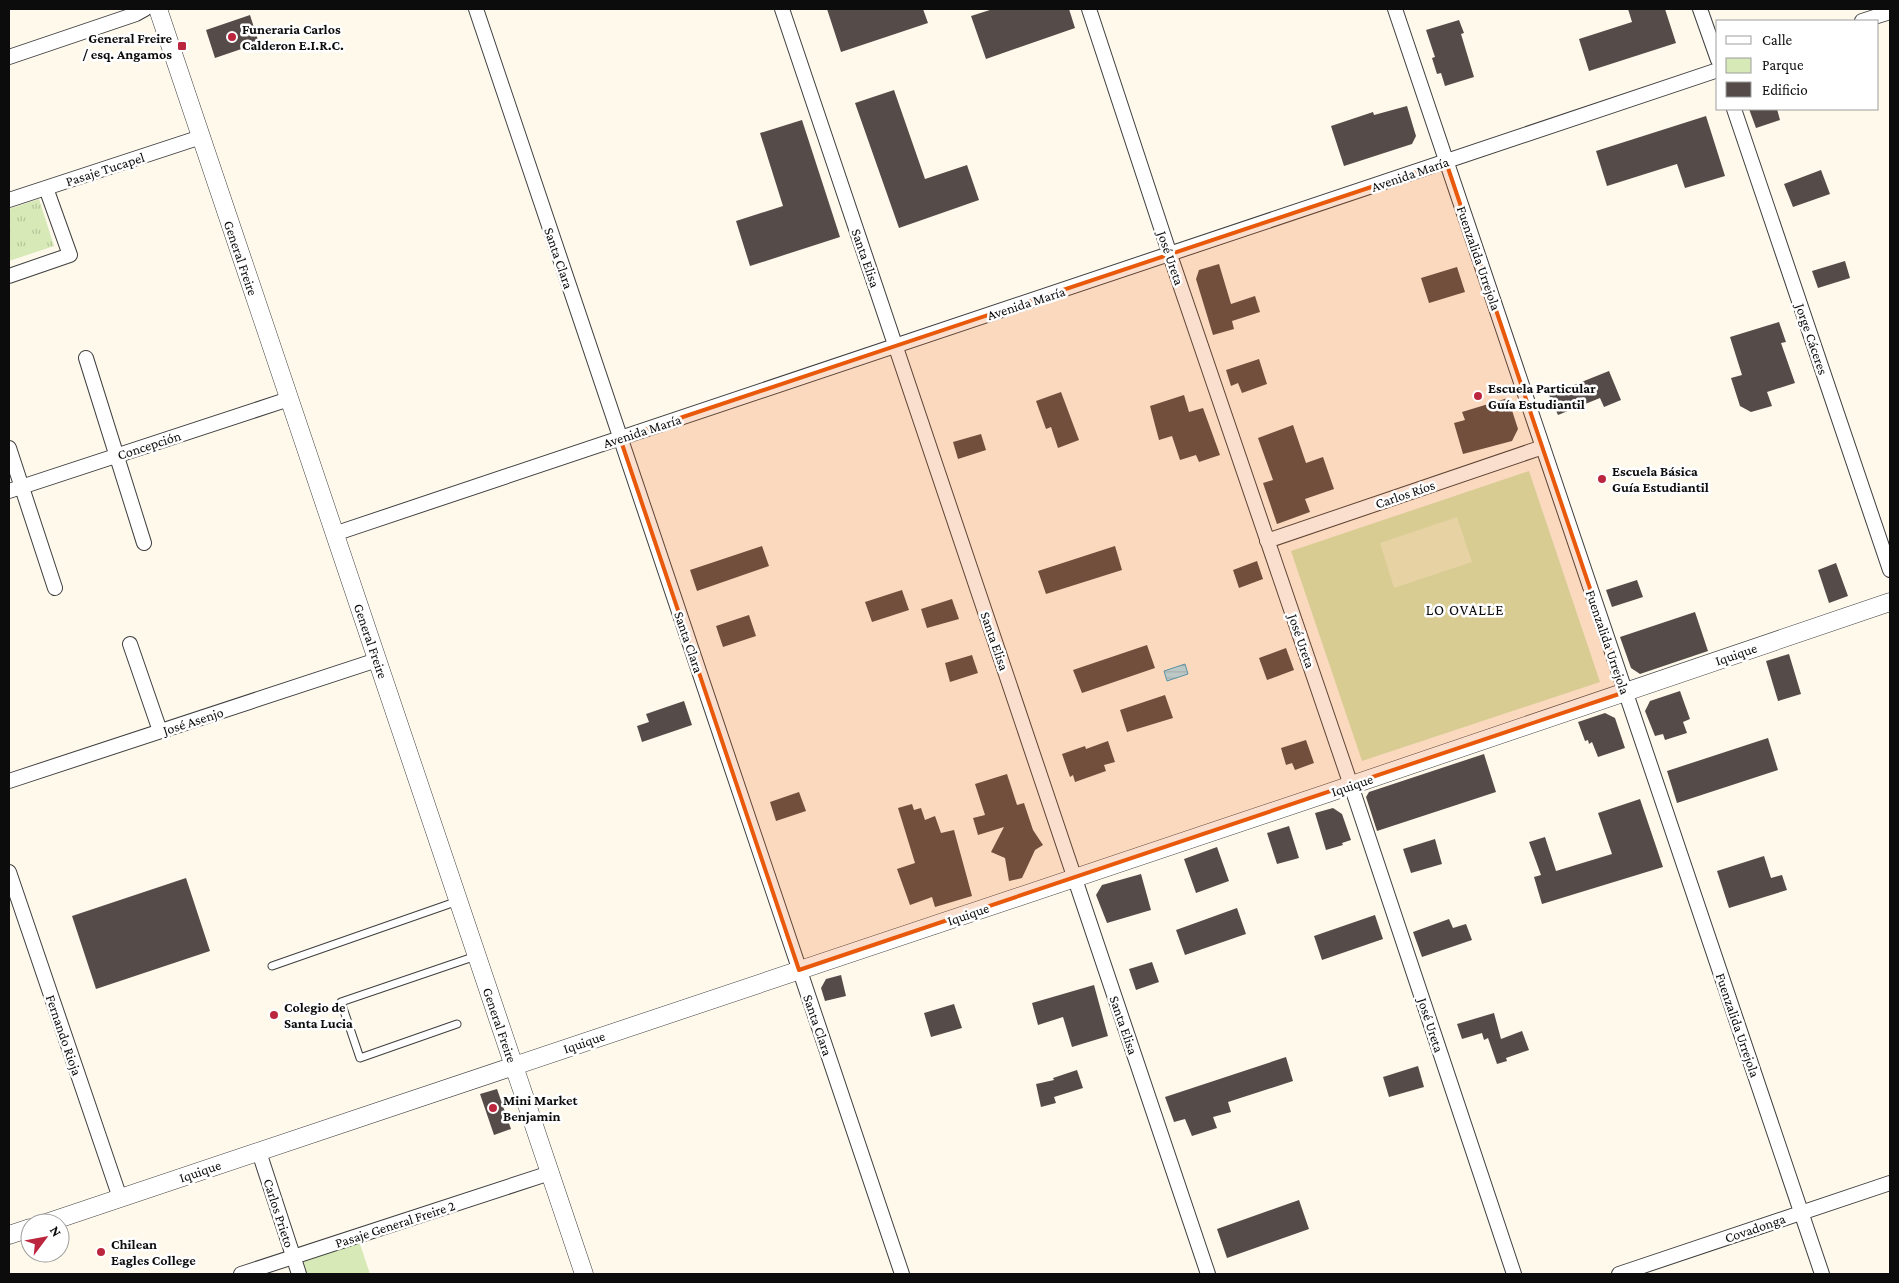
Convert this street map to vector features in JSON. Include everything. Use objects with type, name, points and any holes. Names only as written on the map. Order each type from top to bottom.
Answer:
[{"type":"street","points":[[9,57],[136,14],[145,9]]},
{"type":"street","name":"General Freire","points":[[158,9],[584,1274]]},
{"type":"street","name":"Santa Clara","points":[[476,9],[902,1274]]},
{"type":"street","name":"Santa Elisa","points":[[782,9],[1208,1274]]},
{"type":"street","name":"José Ureta","points":[[1088,9],[1351,785],[1514,1274]]},
{"type":"street","name":"Fuenzalida Urrejola","points":[[1395,9],[1822,1274]]},
{"type":"street","points":[[1700,9],[1716,54]]},
{"type":"street","points":[[1865,20],[1890,12]]},
{"type":"street","name":"Avenida María","points":[[334,534],[1716,71]]},
{"type":"street","name":"Jorge Cáceres","points":[[1734,110],[1890,570]]},
{"type":"street","name":"Pasaje Tucapel","points":[[9,200],[201,137]]},
{"type":"street","points":[[9,276],[70,255],[46,188]]},
{"type":"street","points":[[86,358],[144,543]]},
{"type":"street","name":"Concepción","points":[[15,489],[289,399]]},
{"type":"street","name":"Carlos Ríos","points":[[1267,541],[1543,447]]},
{"type":"street","points":[[9,448],[15,489],[55,588]]},
{"type":"street","name":"Iquique","points":[[70,1215],[1890,602]]},
{"type":"street","points":[[130,644],[160,731]]},
{"type":"street","name":"José Asenjo","points":[[9,781],[377,660]]},
{"type":"street","name":"Fernando Rioja","points":[[9,872],[120,1198]]},
{"type":"street","name":"Carlos Prieto","points":[[259,1152],[299,1274]]},
{"type":"street","name":"Pasaje General Freire 2","points":[[241,1274],[550,1173]]},
{"type":"street","name":"Covadonga","points":[[1619,1274],[1890,1183]]},
{"type":"lane","points":[[272,966],[458,901]]},
{"type":"lane","points":[[458,1024],[360,1058],[341,1002],[477,955]]},
{"type":"highlighted area","points":[[1446,162],[1625,692],[799,970],[620,438]]},
{"type":"green space","points":[[39,199],[54,246],[9,261],[9,209]]},
{"type":"green space","points":[[1529,471],[1600,682],[1362,761],[1291,551]]},
{"type":"green space","points":[[1457,517],[1472,562],[1394,588],[1380,543]]},
{"type":"green space","points":[[359,1241],[370,1274],[305,1274],[300,1260]]},
{"type":"water","points":[[1185,664],[1188,674],[1167,681],[1164,671]]},
{"type":"building","points":[[827,9],[923,9],[928,23],[841,52]]},
{"type":"building","points":[[993,9],[1069,9],[1075,28],[986,59],[971,16]]},
{"type":"building","points":[[1628,9],[1665,9],[1676,43],[1589,71],[1579,39],[1632,22]]},
{"type":"building","name":"Funeraria Carlos Calderon E.I.R.C.","points":[[250,15],[259,43],[215,58],[206,30]]},
{"type":"building","points":[[1459,20],[1464,33],[1461,34],[1474,77],[1445,86],[1441,73],[1437,74],[1432,58],[1435,57],[1426,30]]},
{"type":"building","points":[[894,90],[925,179],[967,165],[979,200],[899,228],[855,103]]},
{"type":"building","points":[[1407,106],[1416,136],[1412,144],[1344,166],[1331,126],[1373,112],[1374,115]]},
{"type":"building","points":[[1749,110],[1777,110],[1780,120],[1756,128]]},
{"type":"building","points":[[1706,116],[1725,176],[1685,188],[1677,164],[1607,186],[1596,151]]},
{"type":"building","points":[[802,120],[840,237],[750,266],[736,221],[783,206],[760,133]]},
{"type":"building","points":[[1821,170],[1830,194],[1793,207],[1784,184]]},
{"type":"building","points":[[1845,261],[1850,278],[1818,288],[1812,271]]},
{"type":"building","points":[[1219,264],[1231,304],[1255,296],[1260,312],[1232,321],[1234,329],[1213,335],[1196,279],[1199,270]]},
{"type":"building","points":[[1457,267],[1465,292],[1429,303],[1421,278]]},
{"type":"building","points":[[1779,322],[1786,342],[1781,343],[1795,383],[1767,392],[1772,406],[1751,412],[1740,406],[1731,378],[1742,375],[1730,337]]},
{"type":"building","points":[[1259,359],[1267,384],[1242,393],[1238,383],[1231,386],[1226,370]]},
{"type":"building","points":[[1609,371],[1621,400],[1604,407],[1600,398],[1558,415],[1549,395]]},
{"type":"building","points":[[1061,392],[1079,440],[1058,448],[1051,427],[1046,429],[1036,401]]},
{"type":"building","points":[[1184,395],[1189,412],[1203,408],[1220,455],[1199,462],[1196,455],[1180,460],[1172,436],[1159,440],[1150,406]]},
{"type":"building","points":[[1508,398],[1518,429],[1512,441],[1463,454],[1454,423],[1465,420],[1462,412]]},
{"type":"building","points":[[1293,425],[1306,463],[1323,457],[1334,489],[1305,499],[1310,512],[1277,524],[1263,483],[1273,480],[1258,438]]},
{"type":"building","points":[[981,434],[986,450],[958,459],[953,442]]},
{"type":"building","points":[[762,546],[769,566],[697,591],[690,570]]},
{"type":"building","points":[[1115,546],[1122,570],[1046,594],[1038,571]]},
{"type":"building","points":[[1257,561],[1263,579],[1239,588],[1233,570]]},
{"type":"building","points":[[1836,563],[1848,596],[1829,603],[1818,570]]},
{"type":"building","points":[[1637,580],[1643,597],[1612,607],[1606,590]]},
{"type":"building","points":[[902,590],[909,610],[872,622],[865,602]]},
{"type":"building","points":[[952,599],[959,619],[927,628],[921,609]]},
{"type":"building","points":[[1695,612],[1708,651],[1640,674],[1631,668],[1620,637]]},
{"type":"building","points":[[749,615],[756,636],[723,647],[716,626]]},
{"type":"building","points":[[1147,645],[1155,668],[1082,693],[1073,670]]},
{"type":"building","points":[[1286,648],[1294,670],[1267,680],[1259,658]]},
{"type":"building","points":[[1789,654],[1801,694],[1778,701],[1766,661]]},
{"type":"building","points":[[972,655],[978,673],[950,682],[945,663]]},
{"type":"building","points":[[1680,691],[1690,719],[1683,722],[1687,733],[1665,740],[1663,734],[1655,736],[1645,711],[1650,701]]},
{"type":"building","points":[[1165,695],[1173,718],[1127,732],[1120,710]]},
{"type":"building","points":[[684,701],[692,725],[642,742],[637,726],[649,722],[646,714]]},
{"type":"building","points":[[1605,713],[1615,718],[1625,748],[1598,757],[1592,742],[1589,744],[1588,740],[1585,741],[1578,722]]},
{"type":"building","points":[[1768,738],[1778,770],[1677,803],[1667,771]]},
{"type":"building","points":[[1306,740],[1314,763],[1295,770],[1292,763],[1286,765],[1281,748]]},
{"type":"building","points":[[1108,741],[1115,762],[1104,765],[1106,771],[1075,782],[1073,775],[1070,777],[1062,754],[1085,746],[1086,749]]},
{"type":"building","points":[[1484,754],[1496,792],[1377,831],[1366,797],[1369,792]]},
{"type":"building","points":[[1007,774],[1017,805],[1024,803],[1033,830],[1043,845],[1035,850],[1022,878],[1009,881],[1005,858],[991,852],[1004,827],[978,835],[973,818],[985,815],[975,784]]},
{"type":"building","points":[[799,792],[806,811],[776,821],[770,802]]},
{"type":"building","points":[[1640,799],[1663,867],[1542,904],[1534,877],[1541,875],[1529,842],[1545,837],[1556,871],[1612,854],[1598,813]]},
{"type":"building","points":[[912,804],[914,810],[921,808],[925,820],[935,816],[941,833],[954,830],[972,896],[935,907],[932,897],[910,905],[897,869],[915,863],[898,808]]},
{"type":"building","points":[[1333,808],[1342,814],[1351,840],[1342,843],[1343,845],[1326,850],[1315,813]]},
{"type":"building","points":[[1289,826],[1299,858],[1277,864],[1267,833]]},
{"type":"building","points":[[1435,839],[1442,864],[1411,873],[1403,849]]},
{"type":"building","points":[[1217,847],[1229,881],[1196,893],[1184,859]]},
{"type":"building","points":[[1764,856],[1771,878],[1782,875],[1787,890],[1729,908],[1717,871]]},
{"type":"building","points":[[1141,874],[1151,910],[1107,923],[1096,895],[1102,885]]},
{"type":"building","points":[[186,878],[210,951],[96,989],[72,916]]},
{"type":"building","points":[[1237,908],[1246,934],[1185,955],[1176,930]]},
{"type":"building","points":[[1375,915],[1383,939],[1322,960],[1314,936]]},
{"type":"building","points":[[1449,919],[1453,928],[1466,924],[1472,940],[1422,957],[1413,932]]},
{"type":"building","points":[[1152,962],[1159,982],[1136,990],[1129,969]]},
{"type":"building","points":[[841,975],[846,996],[825,1001],[821,988],[826,979]]},
{"type":"building","points":[[1094,985],[1108,1036],[1072,1047],[1063,1017],[1038,1025],[1032,1003]]},
{"type":"building","points":[[954,1004],[962,1028],[931,1037],[924,1013]]},
{"type":"building","points":[[1494,1013],[1501,1039],[1522,1031],[1529,1050],[1506,1058],[1507,1061],[1497,1064],[1488,1038],[1484,1040],[1482,1033],[1462,1039],[1457,1024]]},
{"type":"building","points":[[1286,1057],[1293,1081],[1228,1102],[1231,1112],[1213,1117],[1217,1128],[1192,1136],[1185,1119],[1174,1122],[1165,1097]]},
{"type":"building","points":[[1418,1066],[1424,1087],[1389,1097],[1383,1077]]},
{"type":"building","points":[[1077,1070],[1083,1088],[1054,1097],[1056,1103],[1041,1107],[1036,1084],[1054,1080],[1053,1078]]},
{"type":"building","points":[[497,1089],[511,1129],[494,1135],[480,1094]]},
{"type":"building","points":[[1299,1200],[1309,1229],[1227,1258],[1217,1229]]},
{"type":"place","name":"Funeraria Carlos Calderon E.I.R.C.","points":[[232,37]]},
{"type":"place","name":"General Freire / esq. Angamos","points":[[182,46]]},
{"type":"place","name":"Escuela Particular Guía Estudiantil","points":[[1478,396]]},
{"type":"place","name":"Escuela Básica Guía Estudiantil","points":[[1602,479]]},
{"type":"place","name":"Colegio de Santa Lucia","points":[[274,1015]]},
{"type":"place","name":"Mini Market Benjamin","points":[[493,1108]]},
{"type":"place","name":"Chilean Eagles College","points":[[101,1252]]},
{"type":"district","name":"LO OVALLE","points":[[1465,610]]}]
